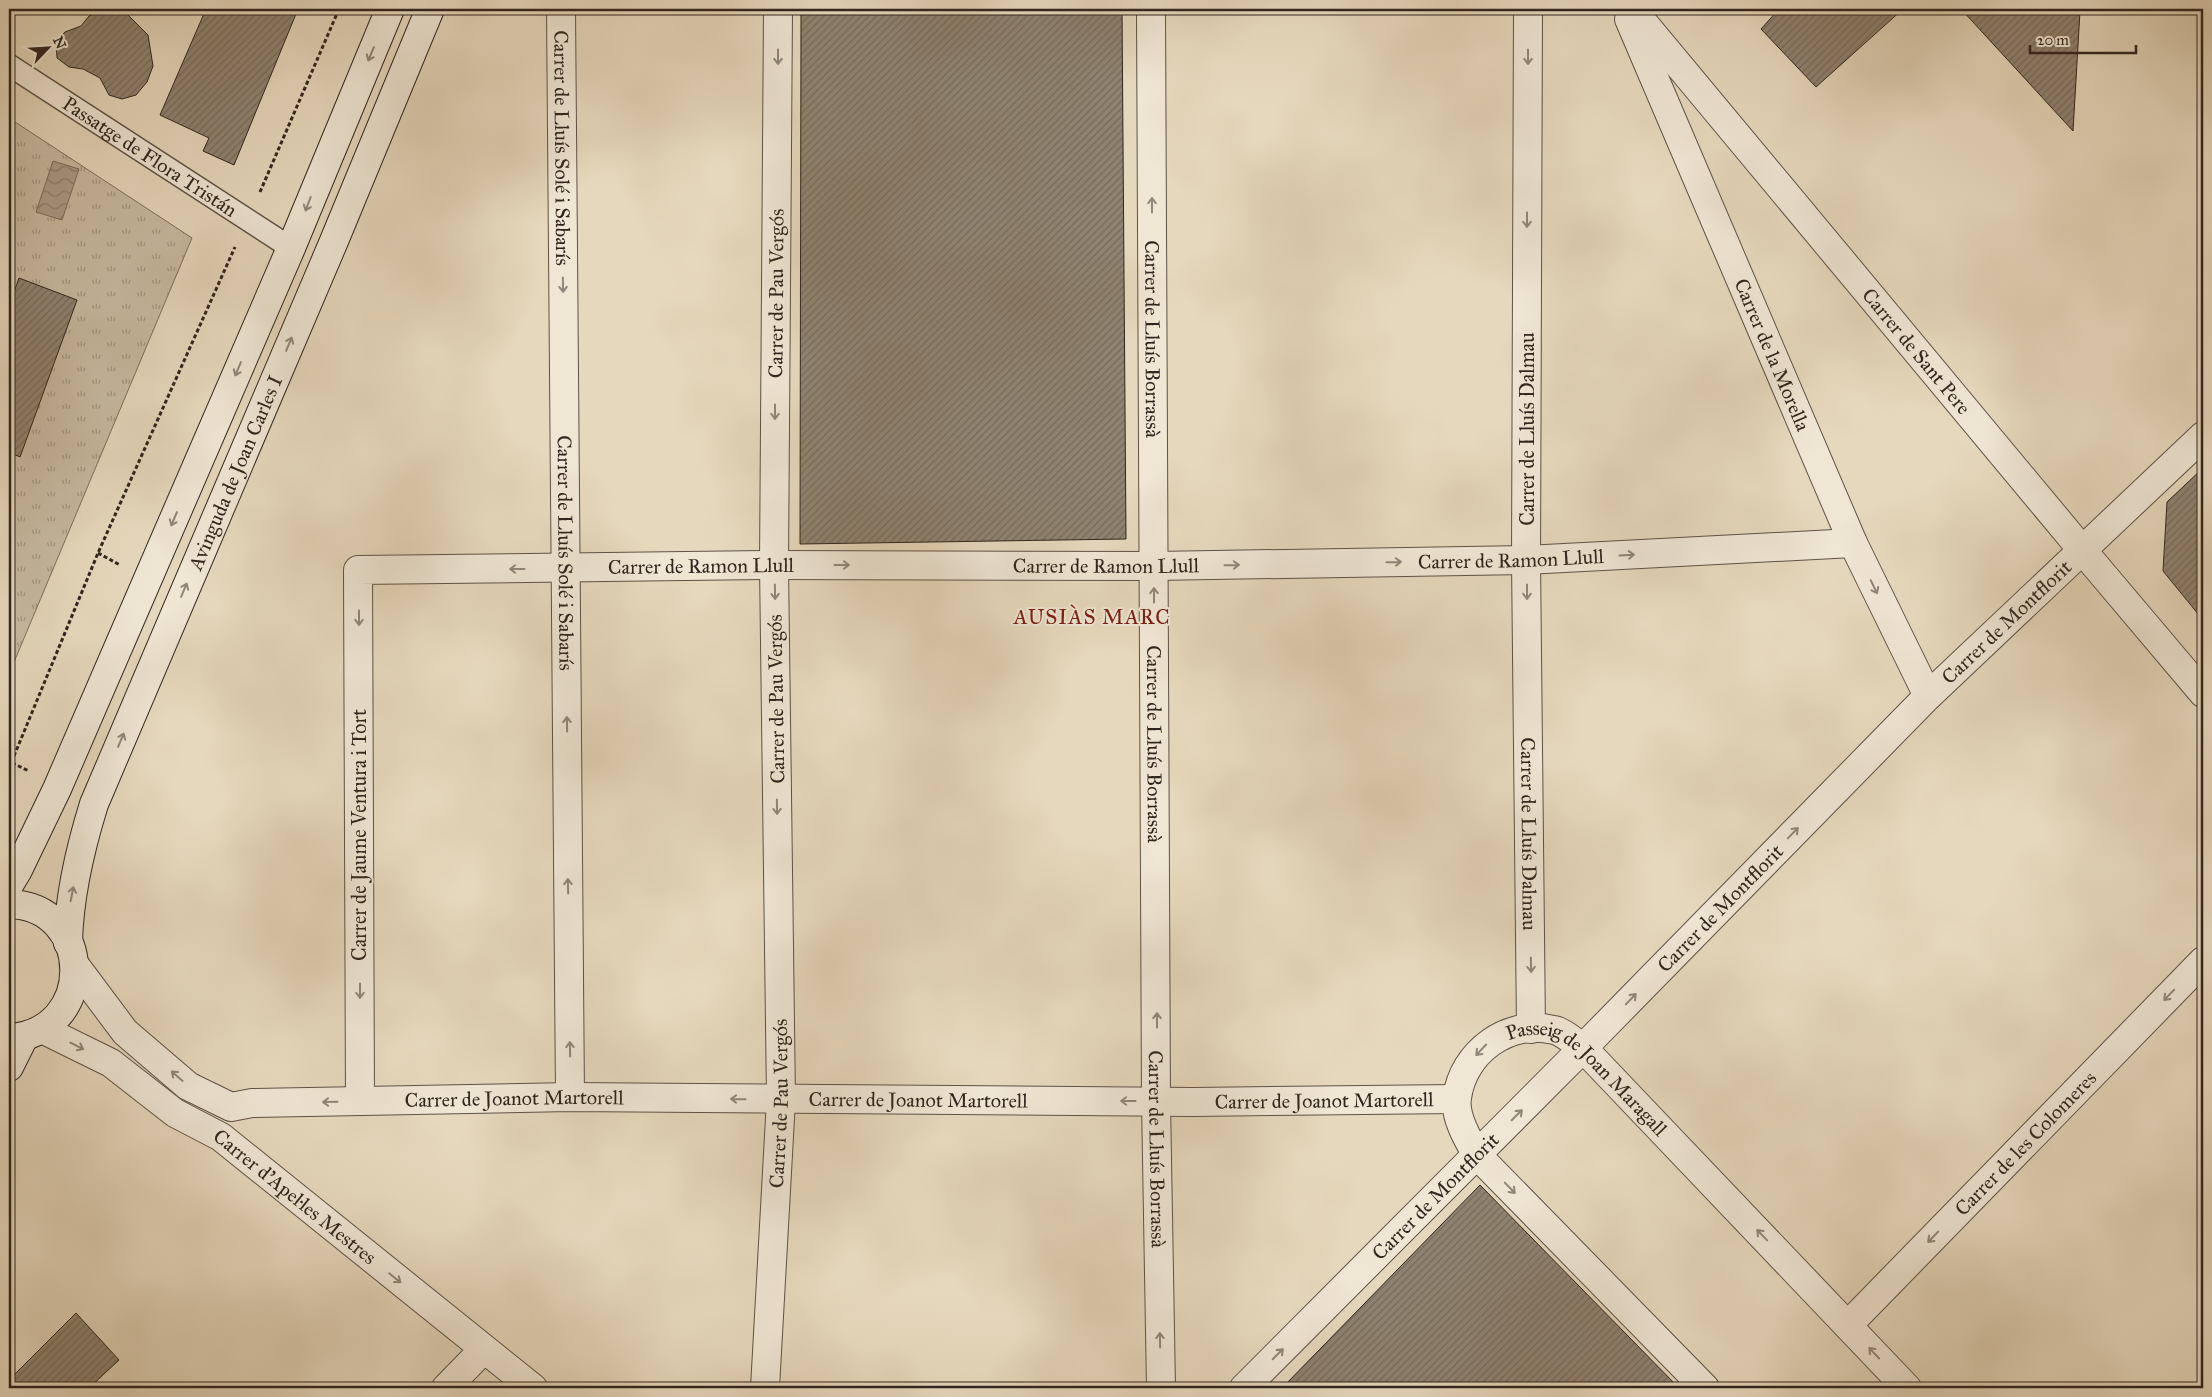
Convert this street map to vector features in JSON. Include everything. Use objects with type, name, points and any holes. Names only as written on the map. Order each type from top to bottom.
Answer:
[{"type":"street","name":"Avinguda de Joan Carles I","points":[[9,884],[18,870],[57,789],[291,248],[390,9]]},
{"type":"street","name":"Avinguda de Joan Carles I","points":[[25,1035],[55,1019],[66,1005],[74,981],[69,910],[81,846],[94,804],[334,241],[430,9]]},
{"type":"street","name":"Carrer de Lluís Solé i Sabarís","points":[[561,9],[570,1098]]},
{"type":"street","name":"Carrer de Pau Vergós","points":[[765,1388],[781,1100],[774,565],[778,9]]},
{"type":"street","name":"Carrer de Lluís Borrassà","points":[[1151,9],[1156,1101],[1161,1388]]},
{"type":"street","name":"Carrer de Lluís Dalmau","points":[[1528,9],[1526,560],[1532,1029]]},
{"type":"street","name":"Carrer de la Morella","points":[[1624,9],[1853,543],[1928,696]]},
{"type":"street","name":"Carrer de Sant Pere","points":[[1632,9],[2083,552],[2203,693]]},
{"type":"street","name":"Carrer de Montflorit","points":[[1244,1388],[1583,1048],[1928,696],[2083,552],[2203,436]]},
{"type":"street","name":"Carrer de Ramon Llull","points":[[358,570],[774,565],[1154,566],[1526,560],[1853,543]]},
{"type":"street","name":"Carrer de Jaume Ventura i Tort","points":[[358,570],[360,1101]]},
{"type":"street","points":[[9,904],[29,907],[43,914],[56,924],[95,994],[125,1032],[188,1086],[231,1107],[221,1136]]},
{"type":"street","name":"Carrer de les Colomeres","points":[[1848,1325],[2203,961]]},
{"type":"street","name":"Passeig de Joan Maragall","points":[[1705,1388],[1477,1155],[1462,1129],[1456,1099],[1464,1075],[1480,1048],[1504,1033],[1532,1029],[1555,1030],[1583,1048],[1907,1388]]},
{"type":"street","points":[[9,1067],[25,1035]]},
{"type":"street","name":"Carrer d'Apel·les Mestres","points":[[25,1035],[111,1063],[175,1113],[221,1136],[483,1350],[533,1388]]},
{"type":"street","name":"Carrer de Joanot Martorell","points":[[231,1107],[252,1103],[570,1098],[1156,1101],[1456,1099]]},
{"type":"street","points":[[446,1388],[483,1350]]},
{"type":"lane","name":"Passatge de Flora Tristán","points":[[9,65],[291,248]]},
{"type":"path","points":[[9,768],[98,553],[247,219]]},
{"type":"path","points":[[98,553],[124,567]]},
{"type":"path","points":[[12,764],[33,773]]},
{"type":"green space","points":[[9,118],[192,238],[9,674]]},
{"type":"water","points":[[53,161],[79,169],[62,220],[36,212]]},
{"type":"building","points":[[206,9],[298,9],[234,165],[203,151],[209,138],[160,115]]},
{"type":"building","points":[[801,9],[1122,9],[1126,539],[800,544]]},
{"type":"building","points":[[1779,9],[1903,9],[1816,87],[1761,29]]},
{"type":"building","points":[[1961,9],[2077,9],[2080,11],[2073,131]]},
{"type":"building","points":[[103,10],[127,14],[148,35],[153,66],[147,82],[136,95],[122,99],[109,95],[100,78],[83,69],[69,67],[57,58],[56,41],[65,32],[81,26],[89,16]]},
{"type":"building","points":[[19,278],[77,300],[20,457],[9,452],[9,306]]},
{"type":"building","points":[[2203,468],[2203,620],[2163,571],[2167,502]]},
{"type":"building","points":[[1480,1185],[1679,1388],[1282,1388]]},
{"type":"building","points":[[76,1313],[119,1360],[89,1388],[12,1388],[9,1385],[9,1380]]},
{"type":"district","name":"AUSIÀS MARC","points":[[1092,617]]}]
